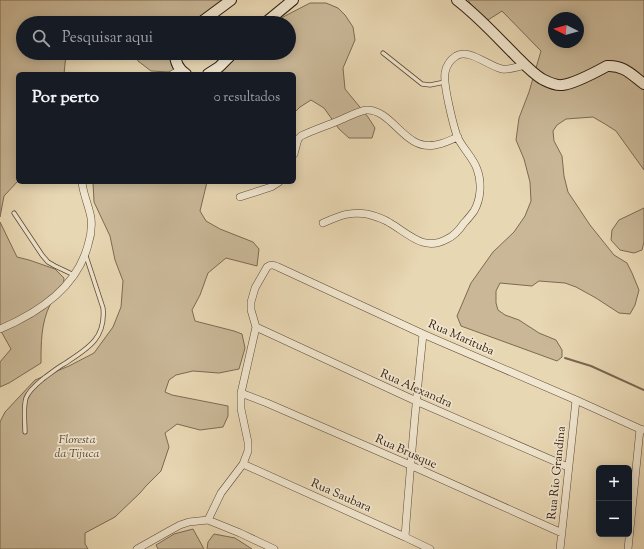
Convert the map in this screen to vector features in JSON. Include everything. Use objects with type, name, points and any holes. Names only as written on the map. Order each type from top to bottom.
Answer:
[{"type":"main road","points":[[209,16],[231,0]]},
{"type":"main road","points":[[274,16],[293,0]]},
{"type":"main road","points":[[457,0],[473,13],[541,78],[555,84],[562,85],[570,83],[608,66],[613,66],[624,69],[644,84]]},
{"type":"main road","points":[[176,60],[180,72]]},
{"type":"main road","points":[[211,72],[226,60]]},
{"type":"street","points":[[323,223],[341,215],[367,214],[388,222],[418,242],[433,244],[449,238],[461,228],[474,210],[480,195],[480,184],[478,170],[474,161],[458,137],[445,82],[447,65],[458,55],[464,54],[502,69],[513,69],[526,65]]},
{"type":"street","points":[[296,146],[298,139],[301,136],[366,110],[384,116],[408,138],[416,143],[434,146],[458,137]]},
{"type":"street","points":[[0,329],[31,313],[57,295],[75,275],[85,255],[91,234],[91,218],[82,184]]},
{"type":"street","points":[[240,197],[275,184]]},
{"type":"street","name":"Rua Marituba","points":[[256,327],[251,310],[251,302],[256,288],[267,267],[273,265],[423,334],[642,430]]},
{"type":"street","points":[[208,520],[221,493],[243,464],[248,451],[241,393],[256,327]]},
{"type":"street","name":"Rua Alexandra","points":[[256,327],[416,401],[568,467]]},
{"type":"street","points":[[405,537],[410,465],[423,334]]},
{"type":"street","name":"Rua Brusque","points":[[241,393],[410,465],[562,534]]},
{"type":"street","name":"Rua Rio Grandina","points":[[560,549],[576,400]]},
{"type":"street","points":[[628,549],[642,430]]},
{"type":"street","name":"Rua Saubara","points":[[243,464],[430,549]]},
{"type":"street","points":[[137,549],[180,525],[189,522],[208,520],[274,549]]},
{"type":"lane","points":[[383,53],[422,84],[430,85],[445,82]]},
{"type":"lane","points":[[14,213],[42,255],[55,266],[75,275]]},
{"type":"lane","points":[[25,432],[25,402],[28,394],[38,383],[60,366],[91,346],[102,328],[104,316],[103,308],[85,255]]},
{"type":"green space","points":[[0,0],[222,0],[201,16],[16,16],[16,60],[65,60],[64,72],[16,72],[16,183],[4,196],[0,217]]},
{"type":"green space","points":[[468,0],[644,0],[644,170],[616,131],[593,117],[566,119],[557,125],[553,131],[554,141],[562,156],[564,176],[568,192],[590,225],[614,255],[627,263],[639,290],[635,305],[630,314],[619,313],[596,298],[565,283],[539,281],[532,286],[500,283],[496,291],[496,303],[498,310],[505,315],[519,320],[539,333],[556,340],[562,350],[562,357],[557,361],[461,326],[457,316],[471,283],[493,252],[514,232],[525,216],[531,201],[530,182],[524,159],[516,140],[519,118],[529,92],[541,51],[502,11],[488,20],[474,9]]},
{"type":"green space","points":[[310,3],[326,3],[338,8],[345,15],[353,27],[355,40],[343,68],[345,89],[375,128],[372,138],[349,138],[339,129],[324,108],[311,100],[296,111],[296,72],[218,72],[232,60],[296,60],[296,16],[285,16]]},
{"type":"green space","points":[[179,60],[178,67],[169,72],[151,71],[138,61]]},
{"type":"green space","name":"Floresta da Tijuca","points":[[93,184],[207,184],[200,211],[206,221],[220,229],[253,242],[259,249],[257,266],[226,258],[208,273],[200,295],[192,310],[195,321],[242,334],[245,348],[239,369],[219,373],[193,371],[176,375],[169,380],[165,392],[172,395],[228,406],[228,416],[223,427],[200,430],[177,424],[165,433],[169,447],[161,471],[115,517],[85,533],[85,544],[88,549],[0,549],[0,422],[5,412],[35,380],[69,366],[94,353],[113,327],[121,307],[123,281],[115,260],[110,236],[94,202]]},
{"type":"green space","points":[[644,208],[644,242],[642,250],[634,253],[620,250],[611,240],[612,230],[619,220]]},
{"type":"green space","points":[[0,222],[17,257],[55,269],[64,278],[64,283],[61,290],[52,301],[47,312],[41,341],[41,363],[0,387],[0,362],[11,349],[0,331]]},
{"type":"green space","points":[[193,529],[204,549],[158,549],[156,545],[174,534]]},
{"type":"green space","points":[[214,534],[235,538],[252,549],[207,549],[208,542]]},
{"type":"waterway","points":[[565,358],[591,366],[644,390]]}]
